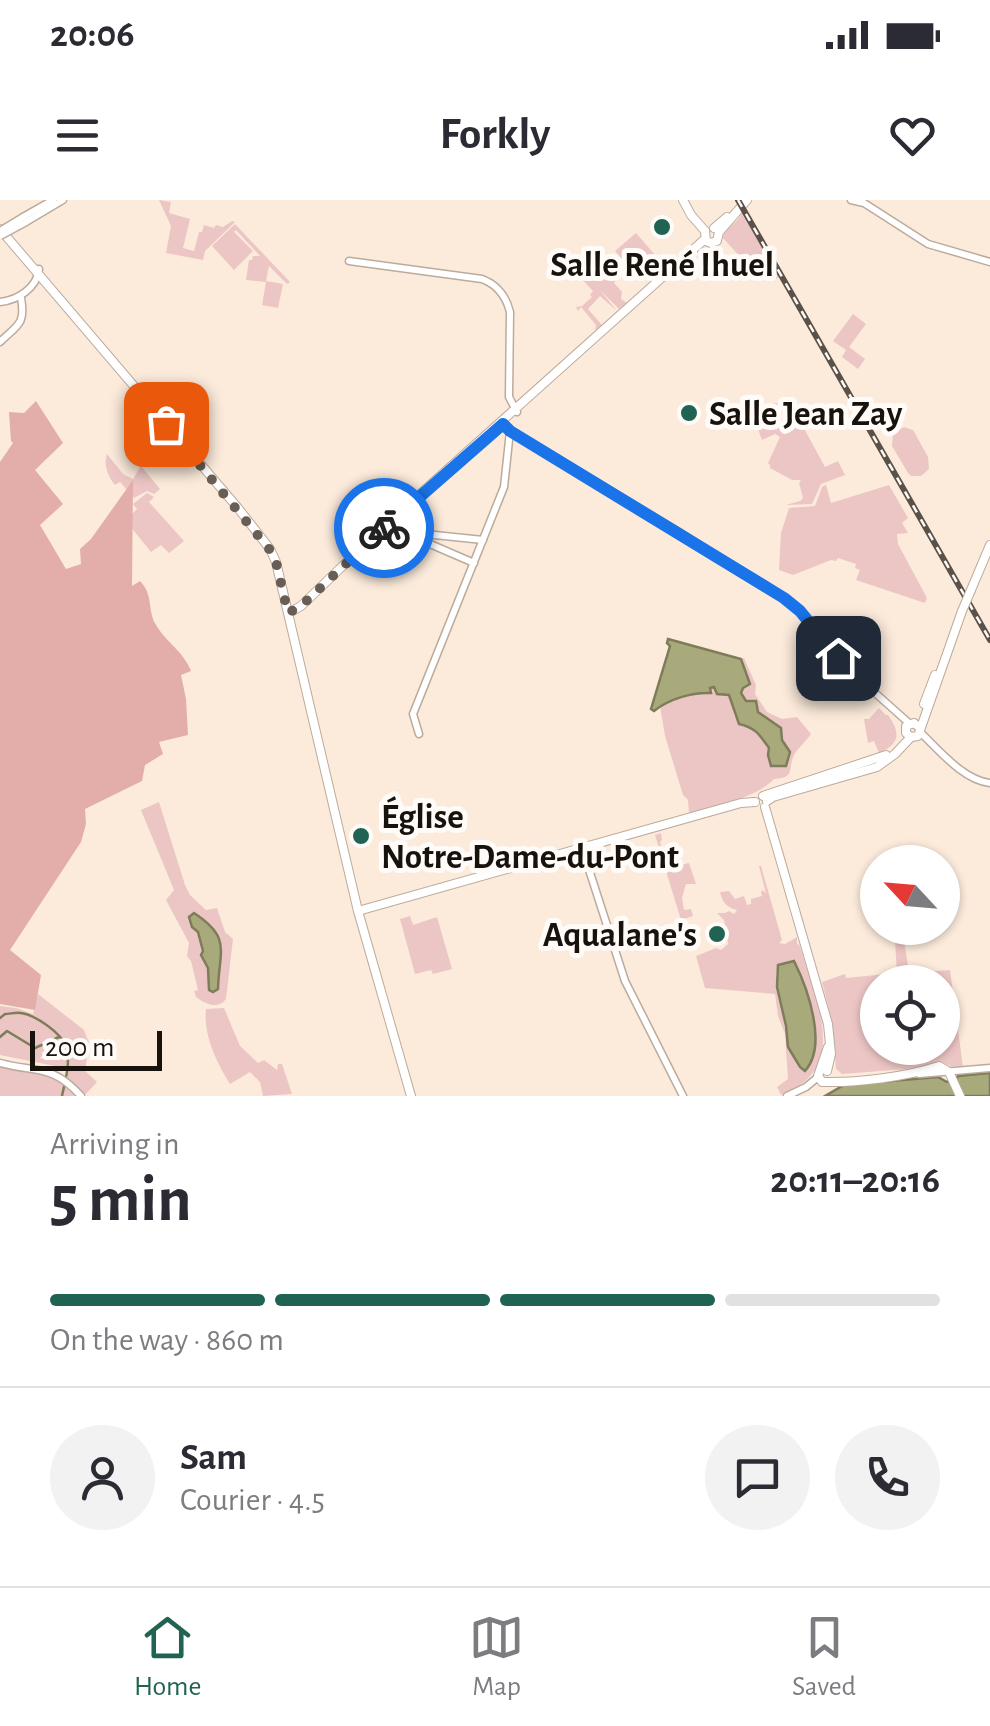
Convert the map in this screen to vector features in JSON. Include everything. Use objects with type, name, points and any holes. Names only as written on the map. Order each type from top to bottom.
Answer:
[{"type":"main road","points":[[686,200],[691,215],[710,233]]},
{"type":"main road","points":[[288,608],[301,606],[482,440],[505,426],[516,410],[747,200]]},
{"type":"main road","points":[[0,221],[43,280]]},
{"type":"main road","points":[[0,232],[93,334],[270,550],[288,608],[358,911],[412,1096]]},
{"type":"main road","points":[[358,911],[741,803],[762,803],[810,778],[878,763],[896,754],[918,719],[990,545]]},
{"type":"main road","points":[[913,730],[961,609]]},
{"type":"main road","points":[[932,680],[942,662]]},
{"type":"main road","points":[[762,803],[823,1008],[830,1043],[824,1076],[840,1082],[918,1074],[939,1066],[951,1076],[960,1096]]},
{"type":"street","points":[[24,219],[53,200]]},
{"type":"street","points":[[0,232],[63,200]]},
{"type":"street","points":[[851,200],[928,244],[990,262]]},
{"type":"street","points":[[349,262],[482,279],[498,288],[511,318],[509,397],[516,410]]},
{"type":"street","points":[[0,342],[22,319],[11,302],[43,280]]},
{"type":"street","points":[[505,426],[784,598],[800,611],[855,676],[913,730],[971,777],[990,782]]},
{"type":"street","points":[[419,734],[413,714],[504,488],[508,446],[505,426]]},
{"type":"street","points":[[508,446],[521,438]]},
{"type":"street","points":[[386,525],[474,564]]},
{"type":"street","points":[[419,538],[425,534],[482,540]]},
{"type":"street","points":[[582,848],[625,981],[683,1096]]},
{"type":"street","points":[[0,1063],[54,1074],[81,1096]]},
{"type":"street","points":[[951,1076],[990,1068]]},
{"type":"street","points":[[787,1096],[824,1076]]},
{"type":"street","points":[[798,1096],[824,1076]]},
{"type":"shaded area","points":[[159,200],[171,202],[169,213],[190,219],[183,248],[194,251],[204,225],[214,228],[235,222],[205,251],[203,260],[166,253],[171,226]]},
{"type":"shaded area","points":[[742,211],[779,277],[776,279],[765,262],[742,259],[723,238]]},
{"type":"shaded area","points":[[235,224],[290,282],[287,284],[269,266],[266,281],[283,284],[278,308],[262,305],[266,282],[246,280],[249,260],[260,256],[236,230],[253,251],[234,270],[212,246]]},
{"type":"shaded area","points":[[636,233],[663,264],[652,273],[642,265],[622,264],[624,261],[615,251]]},
{"type":"shaded area","points":[[596,258],[616,280],[621,299],[627,303],[619,309],[600,290],[617,311],[600,296],[588,309],[602,325],[595,330],[596,325],[581,307],[578,311],[576,307],[592,297],[593,291],[578,275]]},
{"type":"shaded area","points":[[853,314],[866,324],[849,347],[865,359],[858,369],[842,357],[846,350],[833,341]]},
{"type":"shaded area","points":[[36,401],[63,443],[35,470],[63,504],[40,525],[66,569],[81,564],[80,549],[133,480],[132,586],[140,581],[156,625],[191,671],[181,675],[188,735],[159,742],[163,754],[145,765],[142,781],[85,809],[81,842],[10,950],[41,975],[35,1010],[0,1004],[0,462],[13,443],[9,412],[24,413]]},
{"type":"shaded area","points":[[777,403],[779,424],[800,421],[825,467],[838,461],[845,475],[821,484],[812,504],[786,505],[803,498],[801,480],[792,480],[768,463],[780,437],[775,434],[762,440],[757,414],[774,413],[769,404]]},
{"type":"shaded area","points":[[904,427],[913,430],[928,457],[929,469],[921,476],[908,473],[892,446],[893,433]]},
{"type":"shaded area","points":[[107,454],[123,474],[133,479],[141,466],[160,489],[134,498],[120,482],[115,485],[110,478]]},
{"type":"shaded area","points":[[829,483],[826,485],[831,503],[889,485],[908,518],[902,523],[908,533],[897,534],[898,544],[927,598],[925,603],[856,580],[860,570],[855,568],[856,564],[838,558],[793,575],[779,570],[781,533],[789,508],[815,506],[822,487]]},
{"type":"shaded area","points":[[147,493],[154,497],[149,502],[184,541],[169,553],[161,545],[151,552],[122,516],[130,516],[137,509],[133,504]]},
{"type":"shaded area","points":[[668,639],[741,659],[750,684],[741,693],[746,701],[756,701],[758,712],[781,728],[782,740],[790,752],[786,766],[771,766],[766,743],[753,730],[739,724],[729,695],[717,694],[714,687],[710,688],[711,693],[689,695],[651,709],[670,646]]},
{"type":"shaded area","points":[[744,658],[756,685],[755,694],[767,712],[782,719],[797,717],[811,734],[794,755],[785,777],[774,779],[746,796],[689,813],[665,736],[660,706],[691,695],[711,693],[710,688],[715,686],[717,693],[729,695],[735,717],[762,735],[769,748],[782,740],[775,723],[746,702],[741,693],[750,685],[741,659]]},
{"type":"shaded area","points":[[879,708],[888,715],[896,737],[891,746],[879,753],[874,741],[868,743],[864,719]]},
{"type":"shaded area","points":[[159,802],[190,895],[206,910],[217,908],[225,932],[233,939],[226,999],[219,1004],[207,1004],[196,997],[194,991],[198,990],[187,956],[189,943],[166,900],[174,890],[141,810]]},
{"type":"shaded area","points":[[661,833],[668,866],[689,863],[696,884],[686,884],[682,898],[684,910],[691,909],[693,916],[681,920],[655,835]]},
{"type":"shaded area","points":[[759,866],[782,940],[779,943],[797,937],[823,1030],[816,1068],[803,1083],[781,1095],[777,1087],[788,1079],[785,1034],[775,994],[705,988],[696,956],[716,948],[721,950],[728,944],[724,920],[717,913],[734,914],[737,910],[726,904],[720,892],[729,891],[735,899],[744,896],[747,905],[751,899],[762,896],[763,890],[766,894]],"holes":[[[794,961],[816,1032],[788,1048],[776,973],[780,964]]]},
{"type":"shaded area","points":[[194,913],[214,930],[221,946],[218,989],[213,992],[209,990],[208,968],[201,955],[198,932],[189,917]]},
{"type":"shaded area","points":[[410,916],[413,925],[437,917],[452,969],[415,974],[400,919]]},
{"type":"shaded area","points":[[895,945],[905,945],[908,965],[896,965]]},
{"type":"shaded area","points":[[794,961],[810,1002],[815,1033],[812,1060],[805,1071],[788,1047],[777,987],[778,965]]},
{"type":"shaded area","points":[[845,974],[846,978],[860,977],[860,1065],[929,1065],[842,1074],[836,1069],[832,1021],[822,982]]},
{"type":"shaded area","points":[[38,994],[84,1030],[89,1043],[85,1071],[97,1082],[84,1096],[68,1079],[67,1070],[0,1055],[0,1006],[33,1014]]},
{"type":"shaded area","points":[[224,1008],[240,1046],[258,1063],[264,1060],[277,1070],[278,1064],[282,1064],[292,1094],[263,1096],[260,1082],[250,1072],[230,1084],[212,1048],[206,1019],[206,1009]]},
{"type":"shaded area","points":[[0,1068],[43,1073],[62,1082],[77,1096],[0,1096]]},
{"type":"shaded area","points":[[990,1073],[990,1096],[825,1096],[844,1085],[938,1077],[947,1082],[958,1076]]},
{"type":"waterway","points":[[0,1018],[5,1014],[27,1014],[59,1036],[68,1059],[62,1096]]},
{"type":"waterway","points":[[0,1037],[7,1031],[35,1048],[59,1037]]},
{"type":"railway","points":[[738,200],[990,640]]},
{"type":"way so far","points":[[166,424],[270,550],[288,613],[301,606],[384,528]]},
{"type":"place","name":"Salle René Ihuel","points":[[662,227]]},
{"type":"place","name":"Salle Jean Zay","points":[[689,413]]},
{"type":"place","name":"Église Notre-Dame-du-Pont","points":[[361,836]]},
{"type":"place","name":"Aqualane's","points":[[717,934]]},
{"type":"route","points":[[384,528],[503,424],[784,598],[800,611],[838,658]]}]
